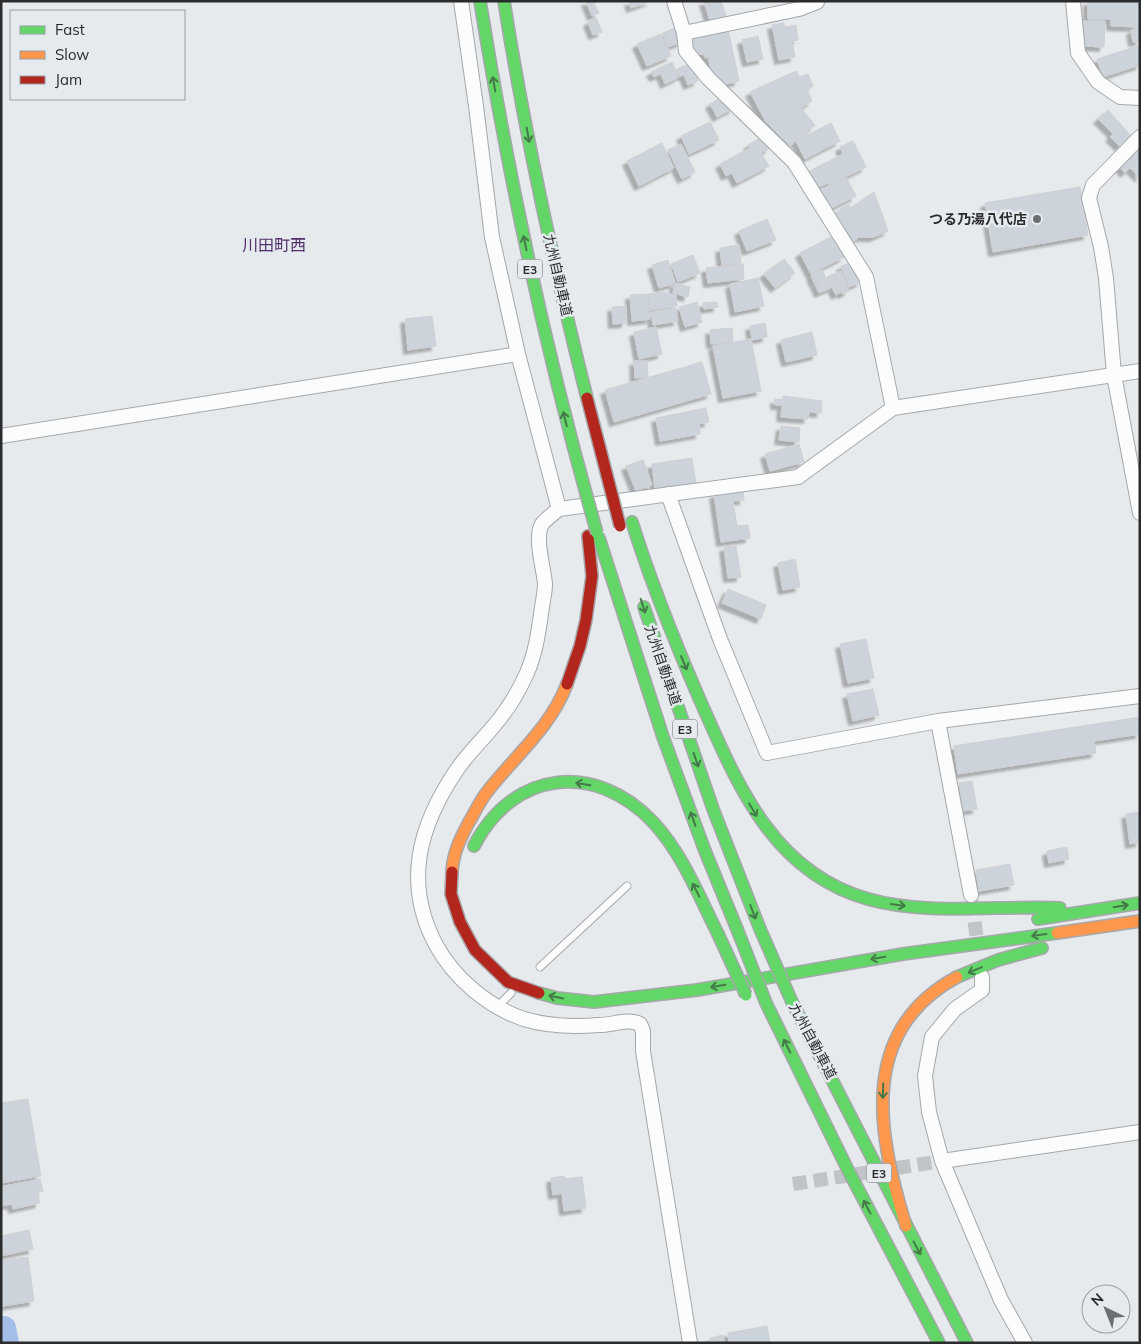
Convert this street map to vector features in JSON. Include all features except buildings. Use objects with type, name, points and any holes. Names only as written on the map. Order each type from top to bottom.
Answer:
[{"type":"highway","name":"九州自動車道","points":[[480,1],[512,181],[546,344],[592,534],[705,851],[766,1003],[848,1170],[939,1343]]},
{"type":"highway","name":"九州自動車道","points":[[504,1],[535,177],[572,336],[622,530]]},
{"type":"highway","points":[[572,336],[664,618],[711,726],[742,790],[758,818],[777,841],[799,863],[838,889],[866,899],[896,906],[928,908],[1102,909]]},
{"type":"highway","points":[[592,534],[592,576],[586,620],[580,646],[564,691],[540,731],[486,793],[459,840],[453,858],[451,894],[460,922],[475,950],[508,982],[557,998],[594,1002],[697,990],[903,954],[1140,922]]},
{"type":"highway","name":"九州自動車道","points":[[640,595],[713,809],[760,929],[792,1002],[967,1343]]},
{"type":"highway","points":[[469,858],[477,841],[497,810],[523,792],[542,785],[562,781],[604,788],[625,798],[649,817],[678,855],[718,934],[749,1002]]},
{"type":"highway","points":[[1026,921],[1140,903]]},
{"type":"highway","points":[[906,1226],[893,1188],[883,1123],[882,1087],[886,1063],[896,1035],[911,1013],[929,994],[946,983],[996,961],[1122,924]]},
{"type":"highway","points":[[722,969],[788,959]]},
{"type":"highway","points":[[528,972],[542,972]]},
{"type":"highway","points":[[774,1044],[848,1170]]},
{"type":"street","points":[[460,1],[476,106],[492,237],[518,354],[559,508]]},
{"type":"street","points":[[674,1],[684,33],[686,51],[708,78],[794,162],[866,278],[893,408]]},
{"type":"street","points":[[1072,1],[1078,53],[1098,82],[1120,97],[1140,98]]},
{"type":"street","points":[[684,33],[799,9],[818,2]]},
{"type":"street","points":[[1140,137],[1093,185],[1088,198],[1106,278],[1114,375],[1140,513]]},
{"type":"street","points":[[1,436],[518,354]]},
{"type":"street","points":[[690,1343],[643,1051],[643,1031],[640,1024],[633,1021],[599,1025],[552,1024],[524,1019],[497,1006],[478,994],[451,968],[440,953],[430,935],[421,902],[417,874],[420,848],[435,807],[456,771],[504,712],[527,673],[537,642],[545,585],[540,534],[542,524],[559,508],[798,476],[893,408],[1140,371]]},
{"type":"street","points":[[668,494],[720,639],[767,753],[938,722],[1140,696]]},
{"type":"street","points":[[938,722],[971,895]]},
{"type":"street","points":[[982,977],[982,990],[955,1009],[932,1037],[925,1076],[929,1112],[942,1161],[1001,1300],[1025,1343]]},
{"type":"street","points":[[942,1161],[1140,1132]]},
{"type":"lane","points":[[542,972],[627,886]]},
{"type":"lane","points":[[497,1006],[511,993]]},
{"type":"waterway","points":[[4,1328],[7,1343]]},
{"type":"tunnel","points":[[972,901],[978,949]]},
{"type":"tunnel","points":[[793,1184],[942,1161]]},
{"type":"traffic: fast","points":[[480,1],[503,135],[531,269],[562,401],[597,533]]},
{"type":"traffic: fast","points":[[504,1],[541,201],[587,398]]},
{"type":"traffic: fast","points":[[632,522],[672,633],[727,761],[761,820],[782,845],[806,868],[834,886],[868,899],[891,904],[939,909],[1060,908]]},
{"type":"traffic: fast","points":[[599,538],[663,737],[705,851],[737,929]]},
{"type":"traffic: fast","points":[[644,607],[713,809],[760,929]]},
{"type":"traffic: fast","points":[[474,846],[491,821],[510,802],[532,789],[556,783],[581,783],[606,789],[630,802],[653,822],[663,834],[689,875],[718,934]]},
{"type":"traffic: fast","points":[[1038,919],[1140,903]]},
{"type":"traffic: fast","points":[[737,929],[766,1003]]},
{"type":"traffic: fast","points":[[760,929],[792,1002]]},
{"type":"traffic: fast","points":[[539,993],[557,998],[594,1002],[697,990],[903,954],[1057,933]]},
{"type":"traffic: fast","points":[[718,934],[746,995]]},
{"type":"traffic: fast","points":[[957,977],[998,960],[1042,948]]},
{"type":"traffic: fast","points":[[792,1002],[967,1343]]},
{"type":"traffic: fast","points":[[766,1003],[848,1170],[939,1343]]},
{"type":"traffic: slow","points":[[452,872],[455,852],[482,799],[542,728],[560,700],[567,684]]},
{"type":"traffic: slow","points":[[1057,933],[1140,921]]},
{"type":"traffic: slow","points":[[906,1226],[888,1156],[883,1121],[884,1088],[890,1056],[903,1026],[925,999],[957,977]]},
{"type":"traffic: jam","points":[[587,398],[620,526]]},
{"type":"traffic: jam","points":[[567,684],[580,646],[586,620],[592,576],[588,536]]},
{"type":"traffic: jam","points":[[452,872],[451,894],[460,922],[475,950],[508,982],[539,993]]},
{"type":"place","name":"つる乃湯八代店","points":[[1037,219]]},
{"type":"district","name":"川田町西","points":[[274,245]]}]
